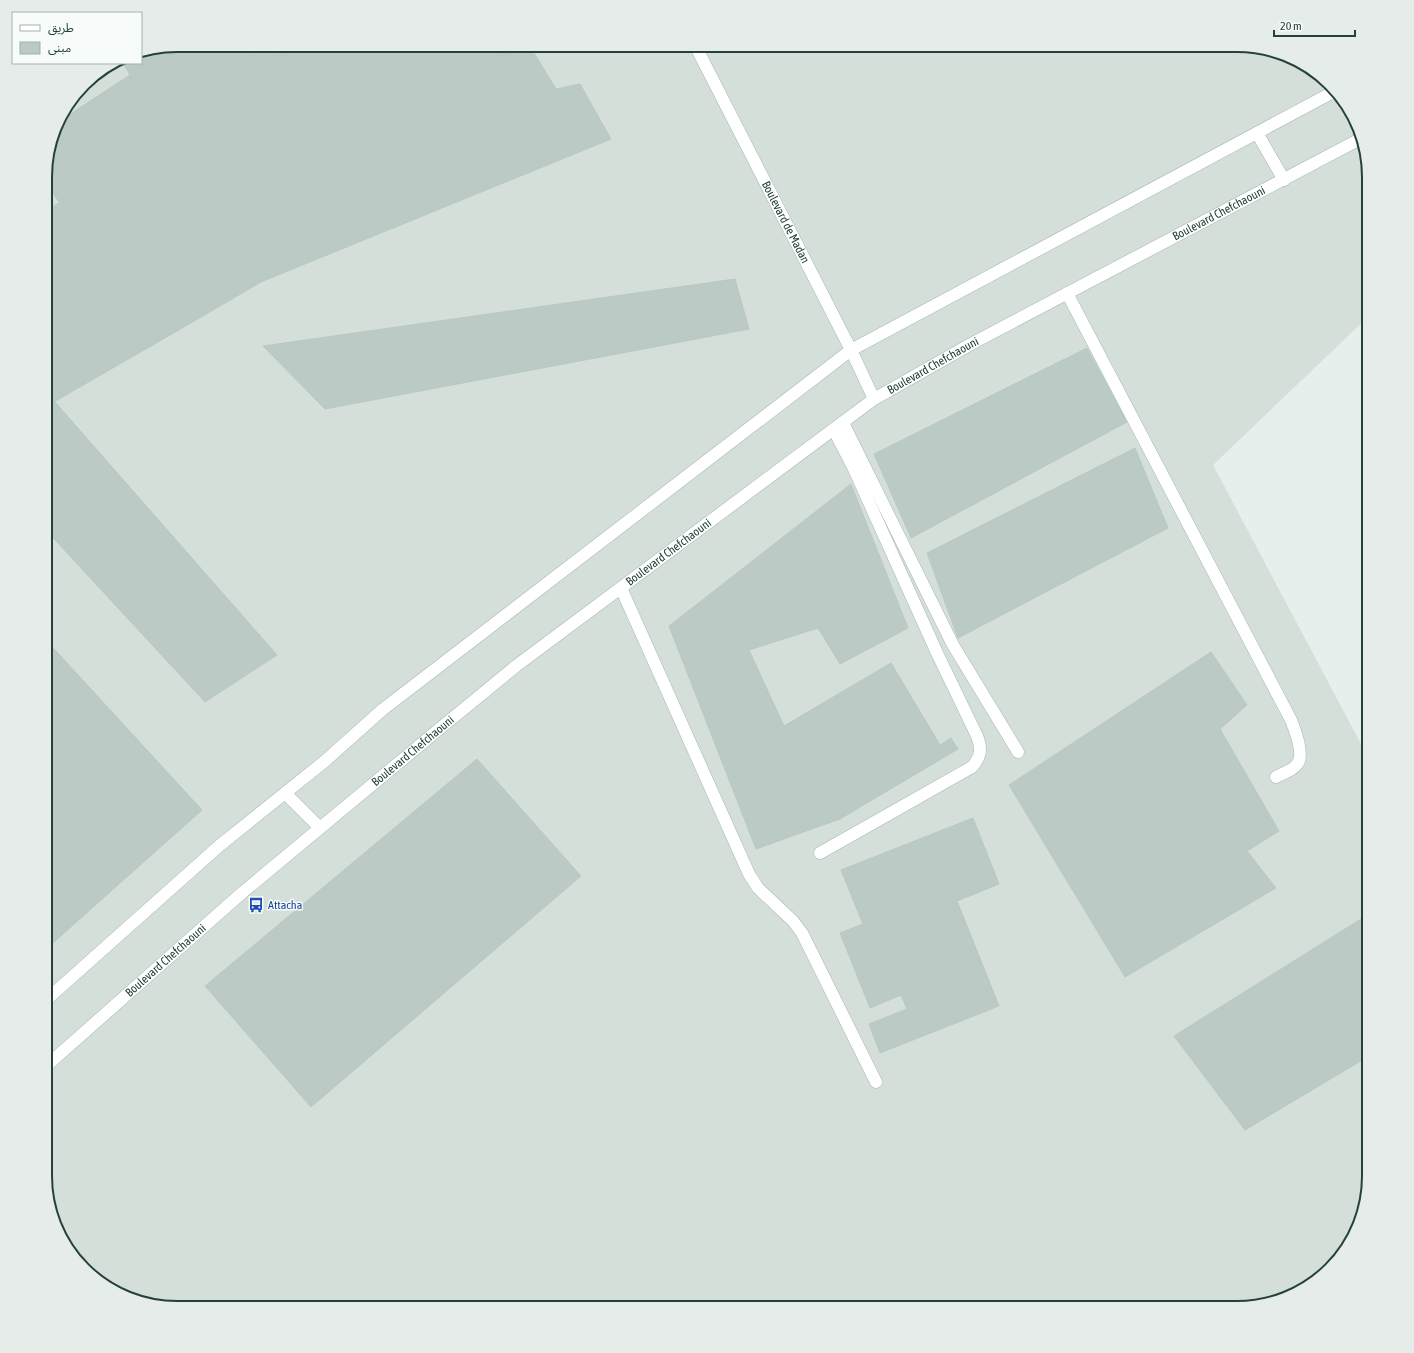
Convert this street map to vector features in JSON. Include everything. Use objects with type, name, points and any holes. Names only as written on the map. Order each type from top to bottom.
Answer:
[{"type":"street","name":"Boulevard de Madan","points":[[699,52],[851,350],[874,399]]},
{"type":"street","points":[[52,995],[219,846],[325,762],[382,710],[851,350],[1330,94]]},
{"type":"street","points":[[1257,133],[1284,180]]},
{"type":"street","name":"Boulevard Chefchaouni","points":[[52,1061],[243,892],[516,666],[874,399],[971,344],[1356,141]]},
{"type":"street","points":[[1067,293],[1291,720],[1298,742],[1300,759],[1294,768],[1276,777]]},
{"type":"street","points":[[839,426],[953,645],[1018,752]]},
{"type":"street","points":[[820,853],[972,767],[977,761],[980,753],[980,744],[854,469],[839,426]]},
{"type":"street","points":[[621,588],[749,874],[758,888],[793,921],[802,933],[876,1082]]},
{"type":"street","points":[[937,653],[953,645]]},
{"type":"street","points":[[285,793],[320,828]]},
{"type":"shaded area","points":[[169,52],[1245,52],[1269,56],[1292,65],[1306,73],[1331,95],[1349,122],[1358,145],[1362,169],[1362,323],[1213,465],[1362,746],[1361,1192],[1360,1200],[1352,1224],[1341,1245],[1319,1270],[1306,1280],[1292,1288],[1269,1297],[1237,1301],[177,1301],[153,1299],[122,1288],[95,1270],[73,1245],[65,1231],[56,1208],[52,1184],[52,169],[54,153],[69,114],[83,95],[108,73],[125,64],[142,64],[142,57]]},
{"type":"building","points":[[169,52],[248,52],[258,68],[287,52],[508,52],[219,224],[124,64],[142,64],[142,57]]},
{"type":"building","points":[[248,52],[287,52],[258,68]]},
{"type":"building","points":[[508,52],[533,52],[556,89],[580,84],[611,139],[261,282],[219,224]]},
{"type":"building","points":[[130,75],[219,224],[261,282],[158,342],[52,192],[54,153],[68,115]]},
{"type":"building","points":[[59,203],[158,342],[52,403],[52,207]]},
{"type":"building","points":[[735,279],[749,329],[325,409],[263,346]]},
{"type":"building","points":[[1087,348],[1127,422],[911,538],[874,454]]},
{"type":"building","points":[[55,402],[277,655],[205,702],[52,537],[52,404]]},
{"type":"building","points":[[1135,448],[1168,528],[958,638],[927,553]]},
{"type":"building","points":[[851,484],[908,628],[840,664],[818,628],[749,650],[784,726],[840,819],[756,849],[669,626]]},
{"type":"building","points":[[52,647],[202,810],[52,944]]},
{"type":"building","points":[[1211,652],[1247,705],[1220,729],[1279,831],[1247,851],[1276,888],[1125,977],[1009,785]]},
{"type":"building","points":[[891,663],[940,745],[951,738],[958,749],[840,819],[784,726]]},
{"type":"building","points":[[477,759],[581,876],[311,1107],[205,986]]},
{"type":"building","points":[[973,818],[999,884],[957,901],[999,1006],[880,1053],[869,1024],[907,1009],[901,995],[870,1008],[840,933],[863,924],[841,870]]},
{"type":"building","points":[[1362,918],[1362,1060],[1245,1130],[1174,1036]]},
{"type":"place","name":"Attacha","points":[[256,905]]}]
